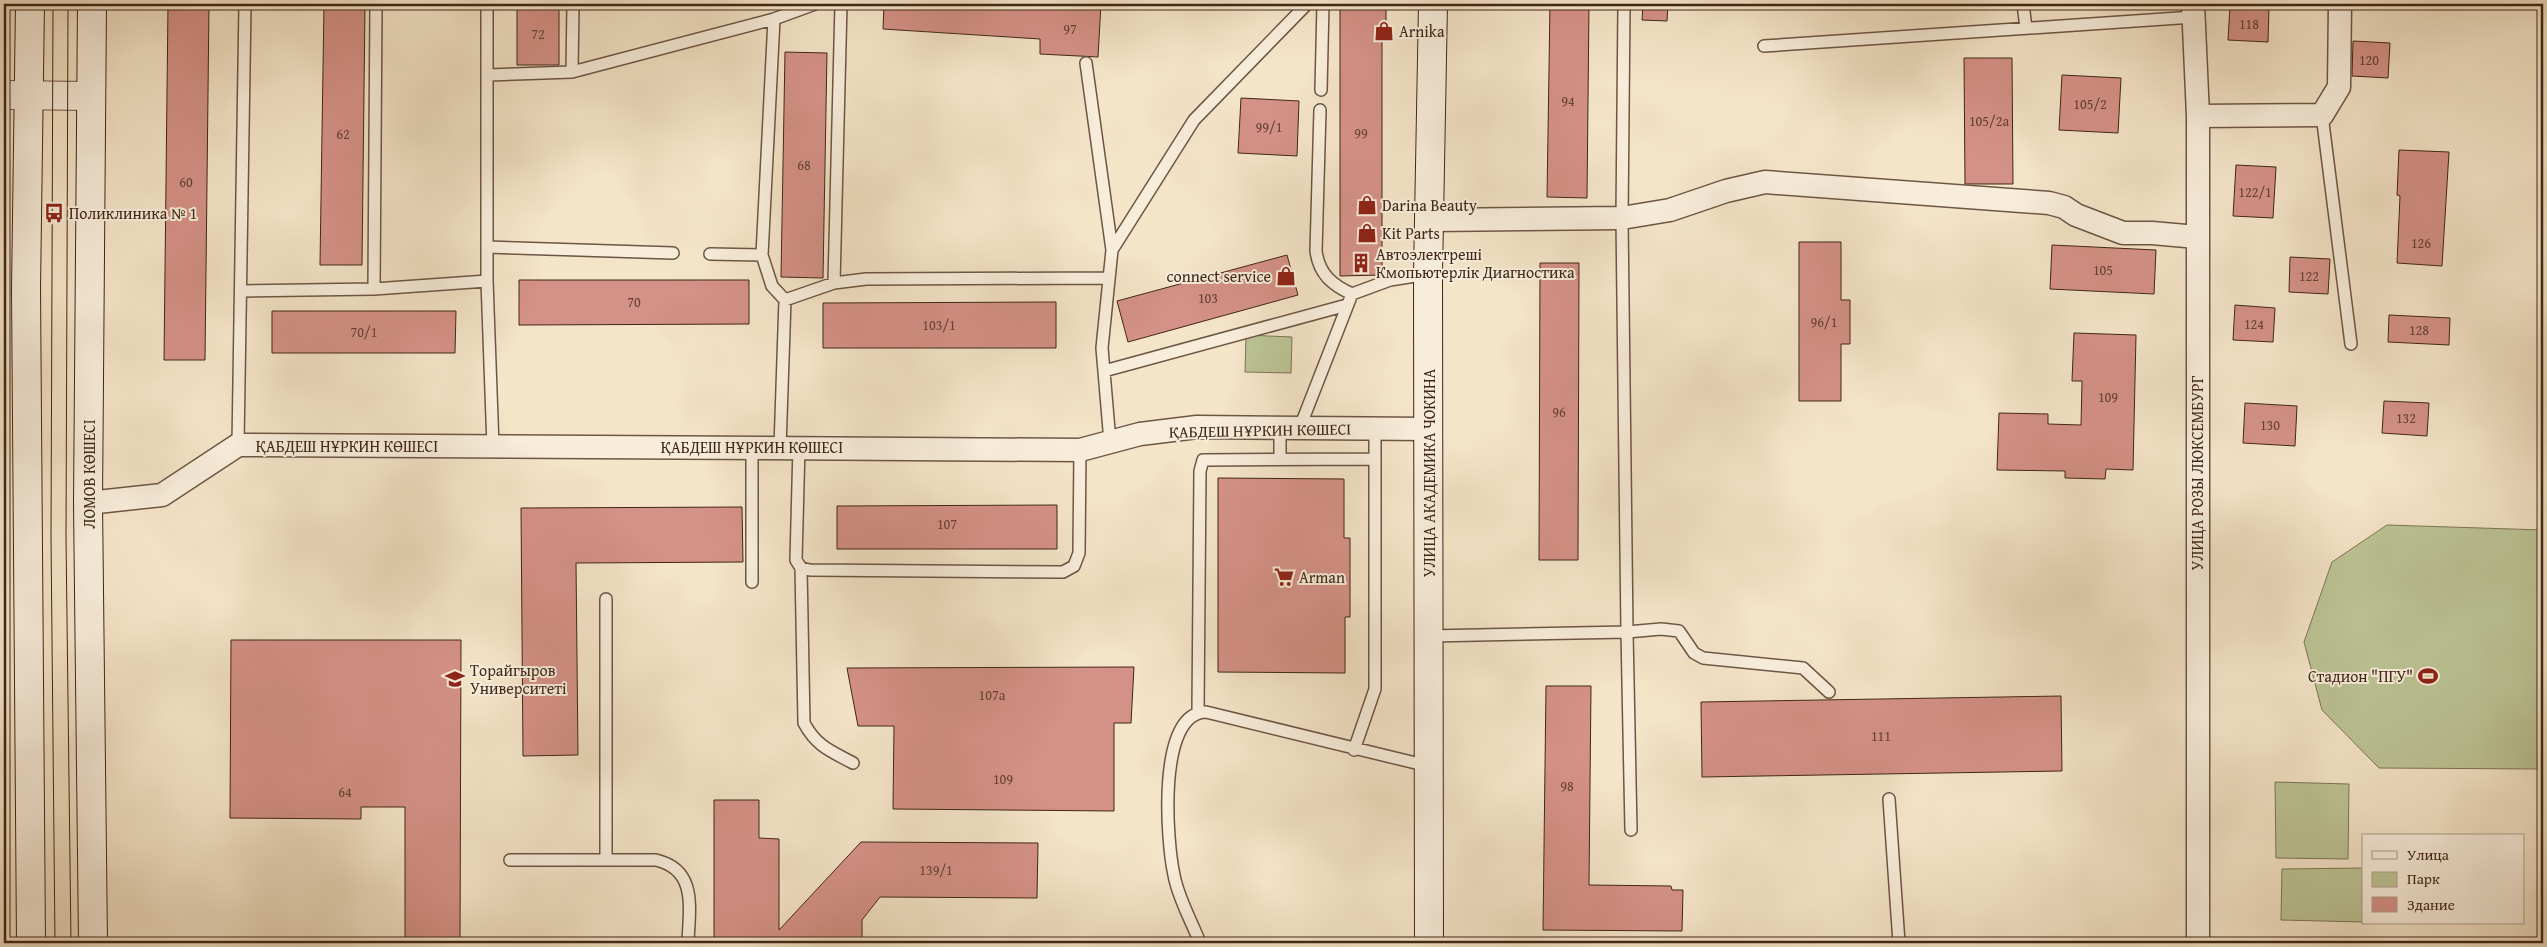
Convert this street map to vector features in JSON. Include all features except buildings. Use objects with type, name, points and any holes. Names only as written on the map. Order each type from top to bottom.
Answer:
[{"type":"main road","points":[[30,4],[17,95],[26,299],[31,943]]},
{"type":"main road","name":"ЛОМОВ КӨШЕСІ","points":[[92,4],[88,503],[94,943]]},
{"type":"main road","name":"УЛИЦА АКАДЕМИКА ЧОКИНА","points":[[1429,943],[1428,274],[1433,4]]},
{"type":"main road","points":[[17,95],[91,96]]},
{"type":"street","points":[[2198,116],[2322,116],[2339,87],[2340,4]]},
{"type":"street","name":"УЛИЦА РОЗЫ ЛЮКСЕМБУРГ","points":[[2193,10],[2198,116],[2198,943]]},
{"type":"street","points":[[1430,220],[1622,218],[1670,210],[1726,191],[1765,182],[2049,203],[2064,207],[2076,216],[2123,233],[2152,233],[2197,237]]},
{"type":"street","name":"ҚАБДЕШ НҰРКИН КӨШЕСІ","points":[[88,503],[162,495],[238,445],[1080,450],[1168,429],[1290,427],[1429,430]]},
{"type":"lane","points":[[238,445],[245,4]]},
{"type":"lane","points":[[374,289],[376,4]]},
{"type":"lane","points":[[487,4],[487,281],[494,447]]},
{"type":"lane","points":[[572,72],[573,4]]},
{"type":"lane","points":[[488,75],[572,72],[774,19],[815,4]]},
{"type":"lane","points":[[834,283],[841,4]]},
{"type":"lane","points":[[1112,250],[1194,120],[1307,4]]},
{"type":"lane","points":[[1321,90],[1323,4]]},
{"type":"lane","points":[[1624,4],[1622,218],[1631,830]]},
{"type":"lane","points":[[2023,4],[2026,28]]},
{"type":"lane","points":[[1764,46],[2026,28],[2193,10]]},
{"type":"lane","points":[[774,19],[762,255],[772,286],[785,300],[796,560],[802,568],[804,723],[812,738],[824,748],[853,763]]},
{"type":"lane","points":[[1086,63],[1112,250],[1102,348],[1110,442]]},
{"type":"lane","points":[[1320,110],[1316,251],[1318,264],[1323,274],[1336,287],[1352,294],[1390,280],[1428,274]]},
{"type":"lane","points":[[2322,116],[2351,344]]},
{"type":"lane","points":[[487,247],[673,253]]},
{"type":"lane","points":[[710,254],[762,255]]},
{"type":"lane","points":[[785,300],[834,283],[866,279],[1110,278]]},
{"type":"lane","points":[[241,291],[374,289],[487,281]]},
{"type":"lane","points":[[1280,458],[1290,427],[1352,294]]},
{"type":"lane","points":[[1104,371],[1347,305]]},
{"type":"lane","points":[[1354,750],[1375,689],[1375,429]]},
{"type":"lane","points":[[752,447],[752,582]]},
{"type":"lane","points":[[802,568],[810,570],[1063,572],[1074,566],[1080,553],[1080,450]]},
{"type":"lane","points":[[1198,712],[1200,471],[1203,460],[1280,458],[1375,459]]},
{"type":"lane","points":[[606,599],[606,860]]},
{"type":"lane","points":[[1430,636],[1627,632],[1661,629],[1678,631],[1694,653],[1703,658],[1802,668],[1829,692]]},
{"type":"lane","points":[[1200,943],[1174,876],[1166,795],[1168,773],[1175,746],[1187,722],[1198,712],[1206,712],[1354,750],[1428,766]]},
{"type":"lane","points":[[1889,799],[1898,943]]},
{"type":"lane","points":[[510,860],[656,860],[668,863],[679,870],[689,894],[688,943]]},
{"type":"green space","points":[[5,112],[7,943],[4,943]]},
{"type":"green space","points":[[1246,335],[1292,337],[1291,373],[1245,372]]},
{"type":"green space","name":"Стадион \"ПГУ\"","points":[[2387,525],[2543,530],[2543,769],[2379,768],[2322,710],[2304,642],[2332,562]]},
{"type":"green space","points":[[2275,782],[2349,784],[2348,859],[2276,858]]},
{"type":"green space","points":[[2362,868],[2362,922],[2281,920],[2282,869]]},
{"type":"tram line","points":[[53,4],[51,537],[55,943]]},
{"type":"tram line","points":[[68,4],[66,537],[71,943]]},
{"type":"place","name":"Arnika","points":[[1384,31]]},
{"type":"place","name":"Darina Beauty","points":[[1367,205]]},
{"type":"place","name":"Поликлиника № 1","points":[[54,213]]},
{"type":"place","name":"Kit Parts","points":[[1367,233]]},
{"type":"place","name":"Автоэлектреші Кмопьютерлік Диагностика","points":[[1361,263]]},
{"type":"place","name":"connect service","points":[[1286,276]]},
{"type":"place","name":"Arman","points":[[1284,577]]},
{"type":"place","name":"Стадион \"ПГУ\"","points":[[2428,676]]},
{"type":"place","name":"Торайгыров Университеті","points":[[455,679]]}]
